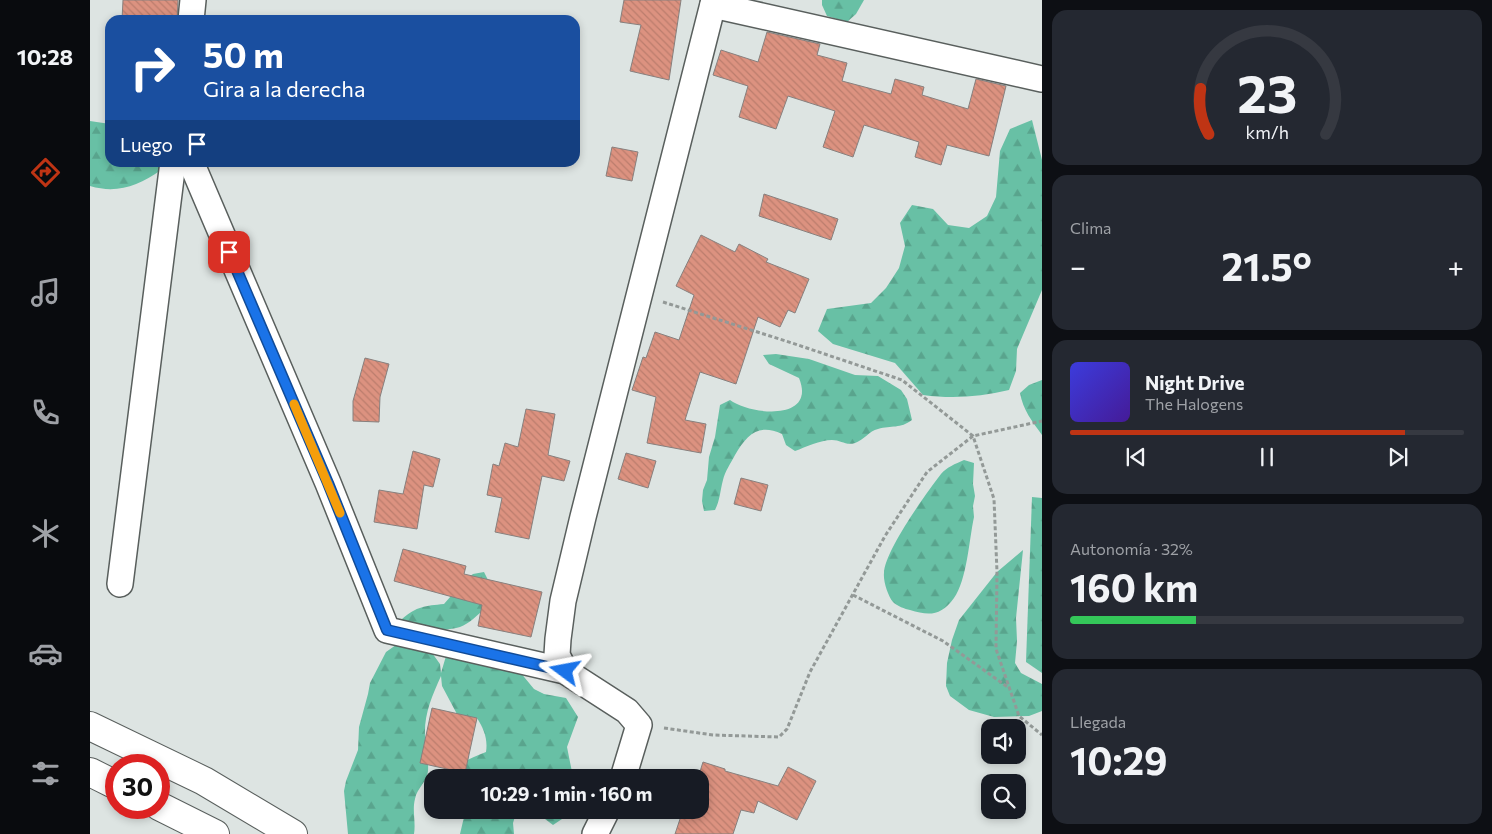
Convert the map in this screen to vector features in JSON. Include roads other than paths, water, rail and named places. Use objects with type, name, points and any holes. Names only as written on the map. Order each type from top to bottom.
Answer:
[{"type":"highway","points":[[90,726],[204,782],[293,834]]},
{"type":"highway","points":[[90,772],[105,780]]},
{"type":"highway","points":[[170,812],[215,834]]},
{"type":"street","points":[[192,15],[193,0]]},
{"type":"street","points":[[565,671],[557,655],[563,601],[713,3],[1042,79]]},
{"type":"street","points":[[120,584],[171,167]]},
{"type":"street","points":[[192,167],[324,474],[387,630],[565,671],[627,711],[639,725],[627,769]]},
{"type":"street","points":[[595,834],[602,819]]}]
